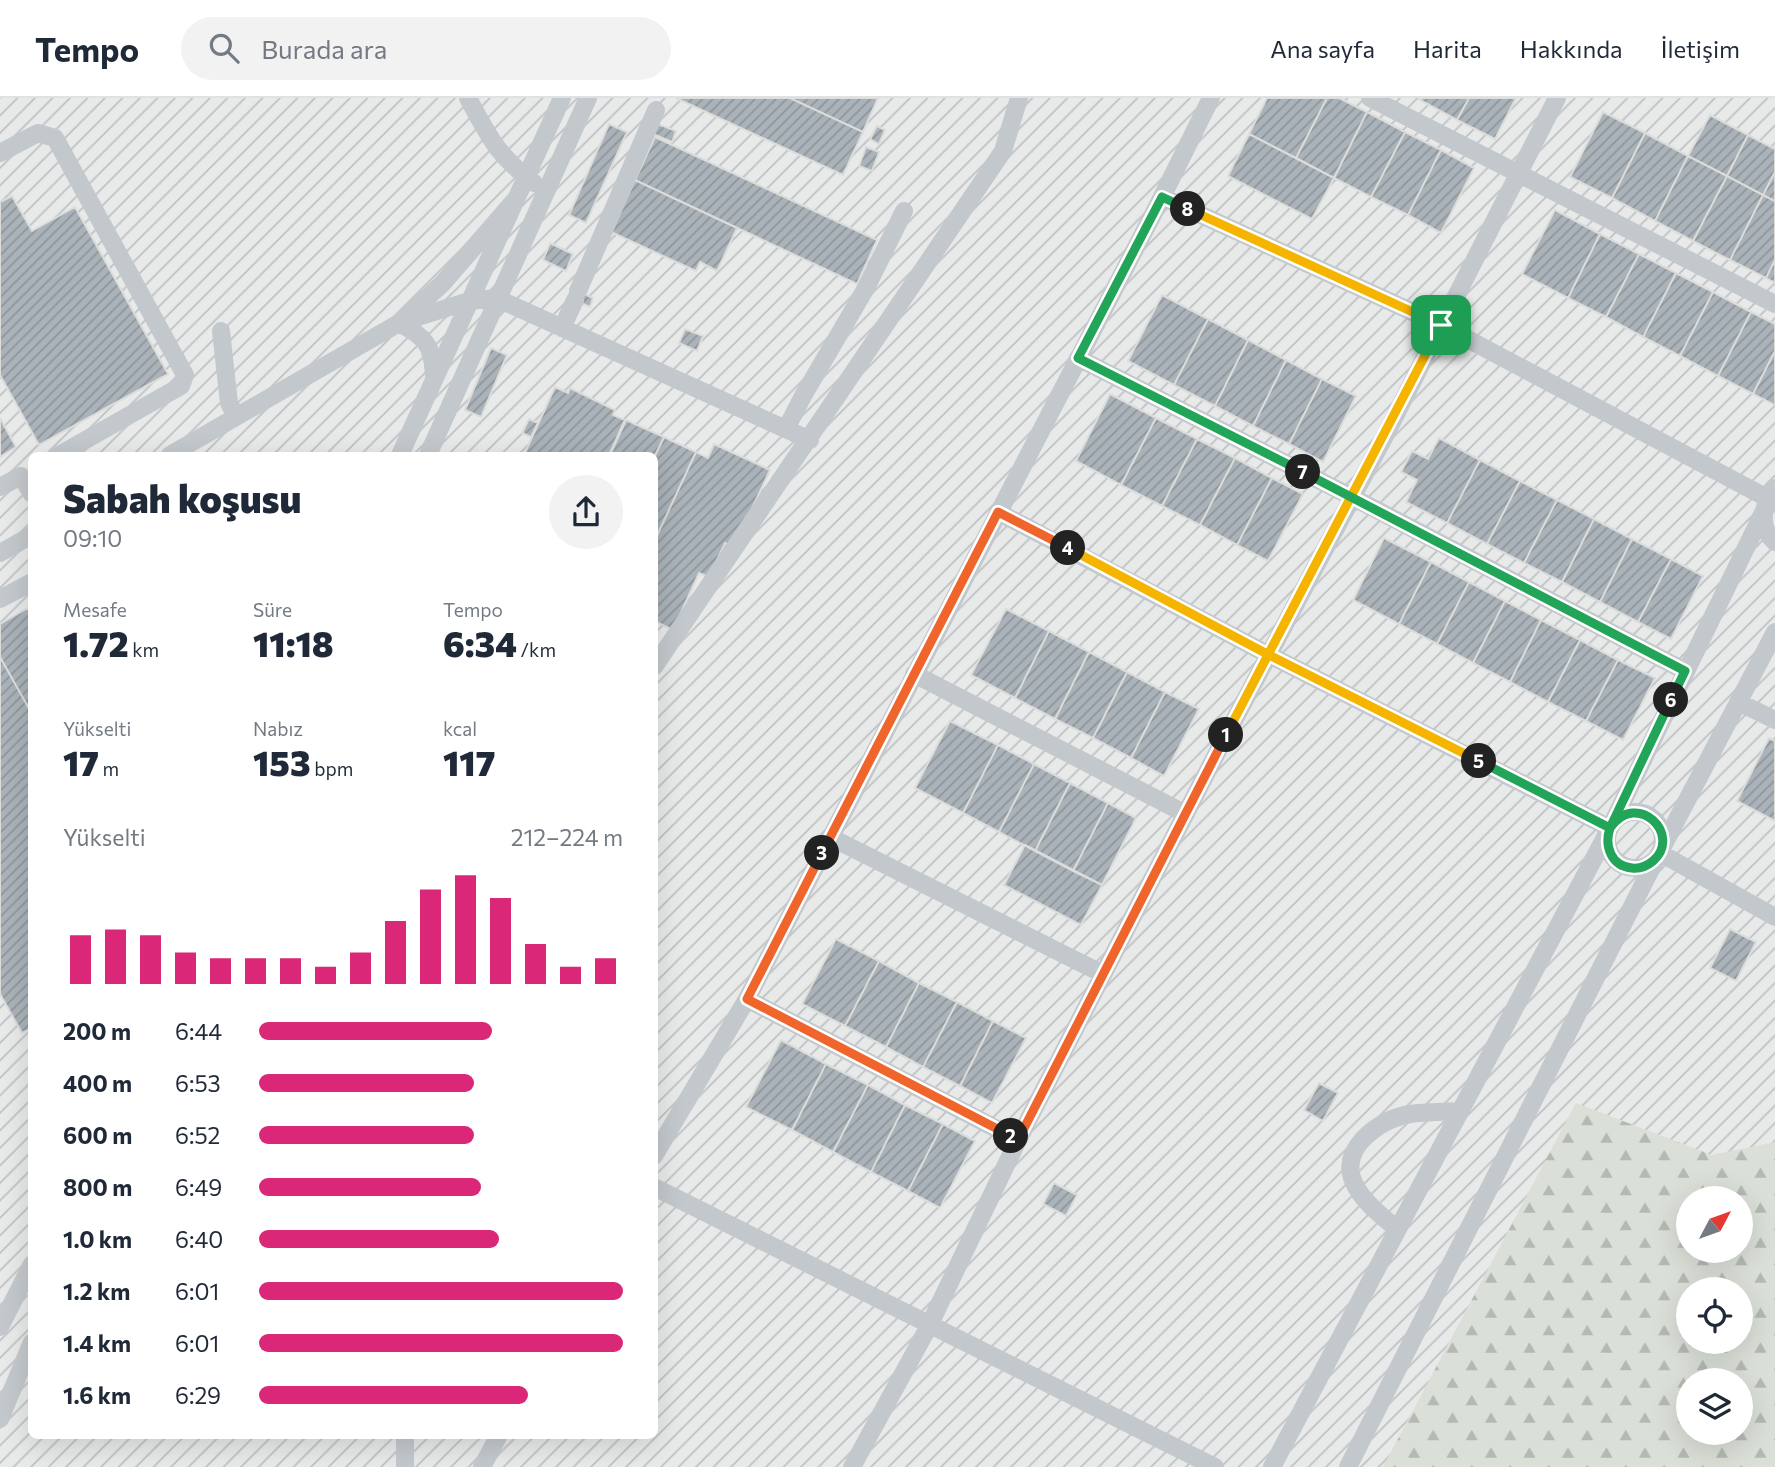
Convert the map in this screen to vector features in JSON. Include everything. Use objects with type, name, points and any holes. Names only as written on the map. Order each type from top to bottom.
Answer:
[{"type":"street","points":[[468,98],[494,145],[509,164],[545,191]]},
{"type":"street","points":[[401,452],[562,98]]},
{"type":"street","points":[[429,452],[496,298],[588,98]]},
{"type":"street","points":[[661,645],[810,440],[1003,151],[1019,98]]},
{"type":"street","points":[[658,1149],[747,999],[1211,98]]},
{"type":"street","points":[[1370,98],[1775,304]]},
{"type":"street","points":[[852,1467],[929,1326],[1018,1140],[1556,98]]},
{"type":"street","points":[[562,328],[656,110]]},
{"type":"street","points":[[0,153],[38,134],[55,138],[185,374],[181,386],[64,452]]},
{"type":"street","points":[[1162,197],[1441,325],[1773,493]]},
{"type":"street","points":[[175,452],[399,323],[442,284],[515,200]]},
{"type":"street","points":[[786,429],[866,288],[904,211]]},
{"type":"street","points":[[399,323],[469,301],[496,298],[810,440]]},
{"type":"street","points":[[399,323],[417,332],[427,344],[433,356],[434,381]]},
{"type":"street","points":[[221,331],[229,403],[236,417]]},
{"type":"street","points":[[1078,358],[1685,671]]},
{"type":"street","points":[[0,487],[26,473]]},
{"type":"street","points":[[1773,493],[1763,518],[1765,528],[1775,542]]},
{"type":"street","points":[[1272,1467],[1610,828],[1773,493]]},
{"type":"street","points":[[998,512],[1269,655],[1610,828]]},
{"type":"street","points":[[0,553],[28,537]]},
{"type":"street","points":[[2,594],[28,584]]},
{"type":"street","points":[[1348,1467],[1775,632]]},
{"type":"street","points":[[914,674],[1186,814]]},
{"type":"street","points":[[1738,702],[1775,720]]},
{"type":"street","points":[[1639,813],[1647,815],[1659,827],[1662,844],[1660,853],[1648,865],[1639,868],[1622,865],[1615,860],[1607,845],[1610,828],[1622,816],[1639,813]]},
{"type":"street","points":[[830,837],[1103,974]]},
{"type":"street","points":[[1660,853],[1775,917]]},
{"type":"street","points":[[747,999],[1018,1140]]},
{"type":"street","points":[[1397,1229],[1368,1205],[1350,1175],[1348,1165],[1357,1146],[1380,1125],[1409,1115],[1459,1111]]},
{"type":"street","points":[[658,1190],[1215,1467]]},
{"type":"street","points":[[0,1327],[28,1272]]},
{"type":"street","points":[[0,1419],[28,1352]]},
{"type":"street","points":[[405,1439],[405,1467]]},
{"type":"street","points":[[482,1467],[497,1439]]},
{"type":"shaded area","points":[[0,98],[1775,98],[1775,1467],[0,1467]]},
{"type":"green space","points":[[1576,1103],[1712,1155],[1775,1142],[1775,1467],[1383,1467]]},
{"type":"building","points":[[676,98],[790,98],[863,132],[843,175]]},
{"type":"building","points":[[790,98],[878,98],[863,132]]},
{"type":"building","points":[[1267,98],[1327,98],[1296,158],[1249,134]]},
{"type":"building","points":[[1327,98],[1339,98],[1367,112],[1334,178],[1296,158]]},
{"type":"building","points":[[1469,98],[1457,120],[1420,100]]},
{"type":"building","points":[[1469,98],[1516,98],[1495,139],[1457,120]]},
{"type":"building","points":[[1367,112],[1405,132],[1371,197],[1334,178]]},
{"type":"building","points":[[1603,112],[1645,133],[1612,198],[1570,177]]},
{"type":"building","points":[[1710,115],[1748,135],[1727,176],[1688,156]]},
{"type":"building","points":[[653,122],[676,131],[672,142],[648,132]]},
{"type":"building","points":[[609,124],[627,132],[586,223],[569,215]]},
{"type":"building","points":[[877,126],[885,130],[879,144],[870,139]]},
{"type":"building","points":[[1405,132],[1441,150],[1408,215],[1371,197]]},
{"type":"building","points":[[1645,133],[1688,156],[1655,221],[1612,198]]},
{"type":"building","points":[[1249,134],[1334,178],[1312,219],[1228,176]]},
{"type":"building","points":[[1748,135],[1775,149],[1775,172],[1763,195],[1727,176]]},
{"type":"building","points":[[655,137],[877,240],[857,284],[635,180]]},
{"type":"building","points":[[866,147],[879,152],[872,171],[859,166]]},
{"type":"building","points":[[1441,150],[1474,168],[1441,233],[1408,215]]},
{"type":"building","points":[[1688,156],[1727,176],[1693,241],[1655,221]]},
{"type":"building","points":[[1775,172],[1775,201],[1763,195]]},
{"type":"building","points":[[1727,176],[1763,195],[1730,260],[1693,241]]},
{"type":"building","points":[[635,180],[737,228],[717,271],[700,262],[696,271],[611,232]]},
{"type":"building","points":[[1763,195],[1775,201],[1775,260],[1766,278],[1730,260]]},
{"type":"building","points":[[12,196],[32,231],[75,207],[168,374],[39,445],[0,375],[0,202]]},
{"type":"building","points":[[1555,210],[1600,234],[1568,298],[1522,274]]},
{"type":"building","points":[[1600,234],[1639,254],[1606,317],[1568,298]]},
{"type":"building","points":[[550,243],[573,254],[566,271],[543,260]]},
{"type":"building","points":[[1639,254],[1676,273],[1643,337],[1606,317]]},
{"type":"building","points":[[1775,260],[1775,283],[1766,278]]},
{"type":"building","points":[[1676,273],[1713,292],[1680,356],[1643,337]]},
{"type":"building","points":[[572,288],[593,298],[590,307],[568,297]]},
{"type":"building","points":[[1713,292],[1751,312],[1718,376],[1680,356]]},
{"type":"building","points":[[1162,295],[1208,319],[1174,385],[1128,361]]},
{"type":"building","points":[[1751,312],[1775,324],[1775,351],[1753,394],[1718,376]]},
{"type":"building","points":[[1208,319],[1248,340],[1215,406],[1174,385]]},
{"type":"building","points":[[685,329],[703,336],[697,351],[679,343]]},
{"type":"building","points":[[1248,340],[1286,360],[1253,426],[1215,406]]},
{"type":"building","points":[[491,348],[507,355],[481,417],[465,410]]},
{"type":"building","points":[[1775,351],[1775,405],[1753,394]]},
{"type":"building","points":[[1286,360],[1322,379],[1289,444],[1253,426]]},
{"type":"building","points":[[1322,379],[1356,396],[1323,462],[1289,444]]},
{"type":"building","points":[[555,387],[568,393],[570,388],[615,410],[613,415],[625,420],[610,452],[525,452]]},
{"type":"building","points":[[1110,394],[1156,418],[1121,485],[1076,461]]},
{"type":"building","points":[[0,418],[16,447],[0,457]]},
{"type":"building","points":[[1156,418],[1197,439],[1162,506],[1121,485]]},
{"type":"building","points":[[529,419],[538,423],[531,437],[522,433]]},
{"type":"building","points":[[626,420],[664,437],[657,452],[611,452]]},
{"type":"building","points":[[664,437],[696,452],[658,533],[658,452]]},
{"type":"building","points":[[1439,438],[1480,460],[1447,523],[1406,502],[1417,480],[1401,472],[1412,451],[1428,459]]},
{"type":"building","points":[[1197,439],[1235,458],[1200,525],[1162,506]]},
{"type":"building","points":[[714,444],[770,470],[734,547],[725,543],[709,577],[699,573],[673,630],[658,623],[658,533],[696,452],[708,458]]},
{"type":"building","points":[[1235,458],[1272,478],[1237,545],[1200,525]]},
{"type":"building","points":[[1480,460],[1520,481],[1487,544],[1447,523]]},
{"type":"building","points":[[1272,478],[1303,494],[1268,561],[1237,545]]},
{"type":"building","points":[[1520,481],[1557,500],[1524,563],[1487,544]]},
{"type":"building","points":[[1557,500],[1594,519],[1562,582],[1524,563]]},
{"type":"building","points":[[1594,519],[1632,539],[1600,602],[1562,582]]},
{"type":"building","points":[[1384,538],[1431,562],[1399,624],[1353,600]]},
{"type":"building","points":[[1632,539],[1671,559],[1638,622],[1600,602]]},
{"type":"building","points":[[1671,559],[1703,576],[1671,639],[1638,622]]},
{"type":"building","points":[[1431,562],[1469,582],[1437,644],[1399,624]]},
{"type":"building","points":[[1469,582],[1505,601],[1473,663],[1437,644]]},
{"type":"building","points":[[1505,601],[1541,620],[1510,682],[1473,663]]},
{"type":"building","points":[[28,608],[28,707],[0,657],[0,624]]},
{"type":"building","points":[[1006,609],[1049,631],[1015,698],[971,675]]},
{"type":"building","points":[[1541,620],[1580,640],[1548,702],[1510,682]]},
{"type":"building","points":[[1049,631],[1089,652],[1055,719],[1015,698]]},
{"type":"building","points":[[1580,640],[1618,660],[1586,721],[1548,702]]},
{"type":"building","points":[[1089,652],[1127,672],[1093,738],[1055,719]]},
{"type":"building","points":[[0,657],[28,707],[28,1030],[22,1033],[0,994]]},
{"type":"building","points":[[1618,660],[1655,678],[1623,740],[1586,721]]},
{"type":"building","points":[[1127,672],[1165,692],[1131,758],[1093,738]]},
{"type":"building","points":[[1165,692],[1199,709],[1164,776],[1131,758]]},
{"type":"building","points":[[950,721],[998,745],[963,813],[915,788]]},
{"type":"building","points":[[1769,738],[1775,741],[1775,821],[1737,801]]},
{"type":"building","points":[[998,745],[1034,764],[999,832],[963,813]]},
{"type":"building","points":[[1034,764],[1070,783],[1035,851],[999,832]]},
{"type":"building","points":[[1070,783],[1108,803],[1073,871],[1035,851]]},
{"type":"building","points":[[1108,803],[1136,818],[1102,885],[1073,871]]},
{"type":"building","points":[[1025,845],[1102,885],[1081,925],[1004,885]]},
{"type":"building","points":[[1730,929],[1756,942],[1736,981],[1710,968]]},
{"type":"building","points":[[836,939],[879,961],[845,1026],[802,1004]]},
{"type":"building","points":[[879,961],[919,983],[886,1047],[845,1026]]},
{"type":"building","points":[[919,983],[957,1002],[923,1067],[886,1047]]},
{"type":"building","points":[[957,1002],[993,1021],[960,1086],[923,1067]]},
{"type":"building","points":[[993,1021],[1026,1038],[992,1103],[960,1086]]},
{"type":"building","points":[[781,1040],[826,1064],[792,1130],[746,1107]]},
{"type":"building","points":[[826,1064],[868,1085],[833,1152],[792,1130]]},
{"type":"building","points":[[1319,1083],[1338,1093],[1323,1121],[1304,1110]]},
{"type":"building","points":[[868,1085],[905,1105],[871,1172],[833,1152]]},
{"type":"building","points":[[905,1105],[943,1124],[908,1191],[871,1172]]},
{"type":"building","points":[[943,1124],[975,1141],[940,1208],[908,1191]]},
{"type":"building","points":[[1054,1183],[1077,1195],[1066,1216],[1043,1204]]},
{"type":"route","points":[[1441,325],[1162,197],[1078,358],[1352,497],[1685,671],[1610,828],[1607,836],[1610,853],[1622,865],[1639,868],[1655,860],[1660,853],[1662,836],[1654,820],[1647,815],[1630,813],[1615,820],[1610,828],[1269,655],[998,512],[747,999],[1018,1140],[1221,745],[1269,655],[1310,576],[1352,497],[1387,432],[1441,325]]}]
